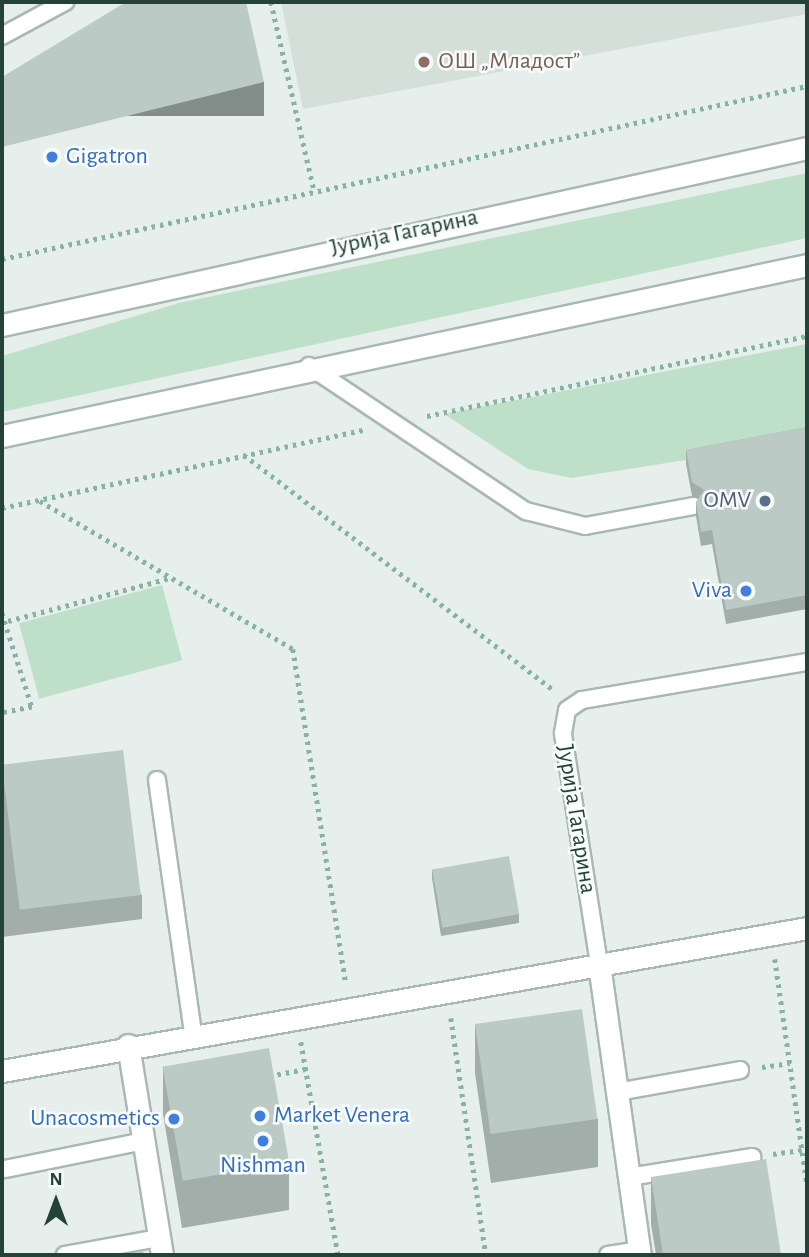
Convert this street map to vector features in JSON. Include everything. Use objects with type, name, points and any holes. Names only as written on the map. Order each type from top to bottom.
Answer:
[{"type":"main road","name":"Јурија Гагарина","points":[[2,325],[807,148]]},
{"type":"main road","points":[[2,436],[309,366],[807,265]]},
{"type":"main road","points":[[2,1071],[296,1014],[807,928]]},
{"type":"main road","name":"Јурија Гагарина","points":[[599,964],[639,1253]]},
{"type":"main road","points":[[128,1045],[160,1247]]},
{"type":"lane","points":[[2,36],[65,2]]},
{"type":"lane","points":[[309,366],[526,511],[585,526],[694,506]]},
{"type":"lane","points":[[573,704],[807,662]]},
{"type":"lane","name":"Јурија Гагарина","points":[[573,704],[563,733],[599,964]]},
{"type":"lane","points":[[158,780],[193,1033]]},
{"type":"lane","points":[[617,1093],[740,1070]]},
{"type":"lane","points":[[5,1169],[144,1141]]},
{"type":"lane","points":[[629,1177],[752,1157]]},
{"type":"lane","points":[[65,1255],[160,1247]]},
{"type":"lane","points":[[608,1255],[639,1253]]},
{"type":"path","points":[[271,2],[314,190]]},
{"type":"path","points":[[2,259],[807,86]]},
{"type":"path","points":[[244,455],[573,704]]},
{"type":"path","points":[[38,500],[293,649],[349,1005]]},
{"type":"path","points":[[8,621],[171,577]]},
{"type":"path","points":[[2,613],[8,621],[32,708],[2,713]]},
{"type":"path","points":[[771,934],[807,1184]]},
{"type":"path","points":[[447,989],[486,1255]]},
{"type":"path","points":[[296,1014],[338,1255]]},
{"type":"path","points":[[254,1079],[305,1069]]},
{"type":"shaded area","name":"ОШ „Младост”","points":[[281,2],[807,2],[807,14],[303,109]]},
{"type":"green space","points":[[807,173],[807,238],[2,412],[2,356],[179,303]]},
{"type":"green space","points":[[807,344],[807,441],[571,478],[528,469],[444,414]]},
{"type":"green space","points":[[162,585],[182,660],[39,699],[19,623]]},
{"type":"building","points":[[126,2],[246,2],[264,82],[2,147],[2,77]]},
{"type":"building","points":[[807,427],[807,595],[726,610],[712,530],[701,532],[696,502],[704,490],[692,482],[686,450]]},
{"type":"building","points":[[123,750],[141,895],[20,910],[2,765]]},
{"type":"building","points":[[509,856],[519,914],[442,928],[432,870]]},
{"type":"building","points":[[582,1009],[597,1119],[490,1134],[475,1024]]},
{"type":"building","points":[[269,1048],[289,1162],[183,1181],[163,1067]]},
{"type":"building","points":[[766,1159],[781,1255],[663,1255],[651,1177]]},
{"type":"building","points":[[143,1251],[144,1255],[116,1255]]},
{"type":"place","name":"ОШ „Младост”","points":[[424,62]]},
{"type":"place","name":"Gigatron","points":[[52,157]]},
{"type":"place","name":"OMV","points":[[765,501]]},
{"type":"place","name":"Viva","points":[[746,591]]},
{"type":"place","name":"Market Venera","points":[[260,1116]]},
{"type":"place","name":"Unacosmetics","points":[[174,1119]]},
{"type":"place","name":"Nishman","points":[[263,1141]]}]
